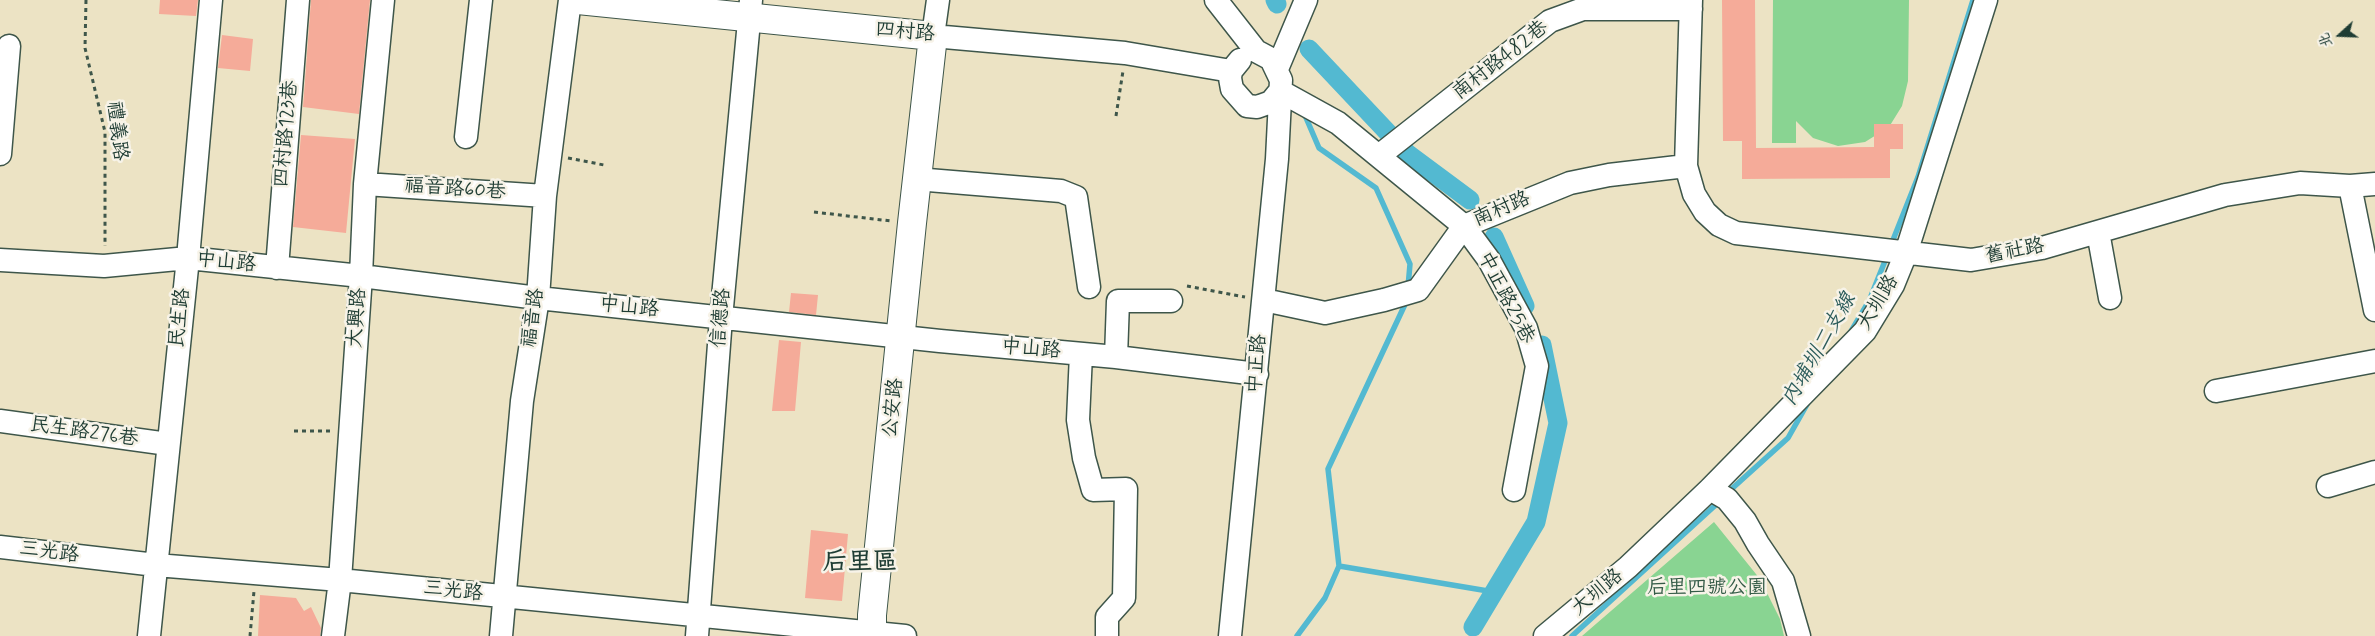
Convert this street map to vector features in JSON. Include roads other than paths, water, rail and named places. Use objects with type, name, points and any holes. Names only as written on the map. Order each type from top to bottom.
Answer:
[{"type":"main road","name":"四村路","points":[[578,0],[751,9],[934,36]]},
{"type":"main road","name":"公安路","points":[[873,634],[872,615],[916,179],[934,36]]},
{"type":"street","name":"民生路","points":[[149,636],[188,258],[210,0]]},
{"type":"street","name":"四村路123巷","points":[[277,268],[298,0]]},
{"type":"street","name":"大興路","points":[[333,636],[340,580],[361,276],[365,184],[383,0]]},
{"type":"street","points":[[466,137],[482,0]]},
{"type":"street","name":"福音路","points":[[501,636],[522,401],[538,298],[545,196],[570,0]]},
{"type":"street","name":"公安路","points":[[934,36],[938,0]]},
{"type":"street","points":[[1216,0],[1256,51],[1271,59],[1277,69],[1281,80],[1280,91],[1271,102],[1257,107],[1247,106],[1232,88],[1230,78],[1232,71],[1240,60],[1256,51]]},
{"type":"street","points":[[1277,69],[1306,0]]},
{"type":"street","name":"大圳路","points":[[1545,636],[1628,567],[1710,489],[1865,331],[1893,285],[1906,253],[1986,0]]},
{"type":"street","points":[[1686,166],[1691,4]]},
{"type":"street","name":"南村路482巷","points":[[1385,152],[1550,21],[1584,9],[1691,4]]},
{"type":"street","name":"信德路","points":[[698,626],[722,318],[751,9]]},
{"type":"street","name":"四村路","points":[[934,36],[1125,53],[1232,71]]},
{"type":"street","points":[[0,154],[9,46]]},
{"type":"street","name":"南村路","points":[[1280,91],[1385,152],[1464,226],[1570,183],[1609,175],[1686,166]]},
{"type":"street","name":"中正路","points":[[1230,636],[1277,159],[1280,91]]},
{"type":"street","name":"舊社路","points":[[1686,166],[1694,194],[1705,212],[1719,225],[1736,233],[1971,260],[2042,248],[2225,195],[2300,183],[2350,186],[2375,184]]},
{"type":"street","points":[[916,179],[1061,191],[1076,197],[1089,287]]},
{"type":"street","name":"福音路60巷","points":[[365,184],[545,196]]},
{"type":"street","points":[[2350,186],[2375,310]]},
{"type":"street","name":"中正路25巷","points":[[1264,300],[1325,313],[1384,300],[1418,290],[1464,226],[1489,260],[1526,328],[1537,366],[1514,490]]},
{"type":"street","points":[[2098,232],[2110,298]]},
{"type":"street","name":"中山路","points":[[0,260],[104,266],[188,258],[722,318],[1116,357],[1257,374]]},
{"type":"street","points":[[1116,357],[1118,301],[1179,293]]},
{"type":"street","points":[[1081,354],[1078,420],[1084,458],[1093,490],[1126,489],[1124,598],[1107,617],[1107,636]]},
{"type":"street","points":[[2216,391],[2375,361]]},
{"type":"street","name":"民生路276巷","points":[[0,421],[168,444]]},
{"type":"street","points":[[2328,486],[2375,472]]},
{"type":"street","points":[[1710,489],[1727,499],[1745,522],[1783,580],[1799,636]]},
{"type":"street","name":"三光路","points":[[0,547],[156,565],[340,580],[505,597],[698,626],[905,636]]},
{"type":"waterway","points":[[1275,0],[1277,4]]},
{"type":"waterway","name":"內埔圳二支線","points":[[1891,245],[1918,177],[1973,0]]},
{"type":"waterway","points":[[1309,49],[1408,154],[1470,200]]},
{"type":"waterway","points":[[1304,113],[1319,148],[1376,188],[1410,264],[1408,287]]},
{"type":"waterway","points":[[1494,237],[1525,306]]},
{"type":"waterway","name":"內埔圳二支線","points":[[1850,333],[1869,301],[1887,256]]},
{"type":"waterway","points":[[1297,636],[1325,598],[1339,566],[1328,469],[1408,298]]},
{"type":"waterway","points":[[1473,627],[1536,522],[1558,423],[1542,345]]},
{"type":"waterway","name":"內埔圳二支線","points":[[1726,494],[1788,438],[1809,401]]},
{"type":"waterway","name":"內埔圳二支線","points":[[1572,636],[1720,501]]},
{"type":"waterway","points":[[1339,566],[1494,592]]},
{"type":"district","name":"后里區","points":[[860,564]]},
{"type":"park label","name":"后里四號公園","points":[[1707,589]]}]
